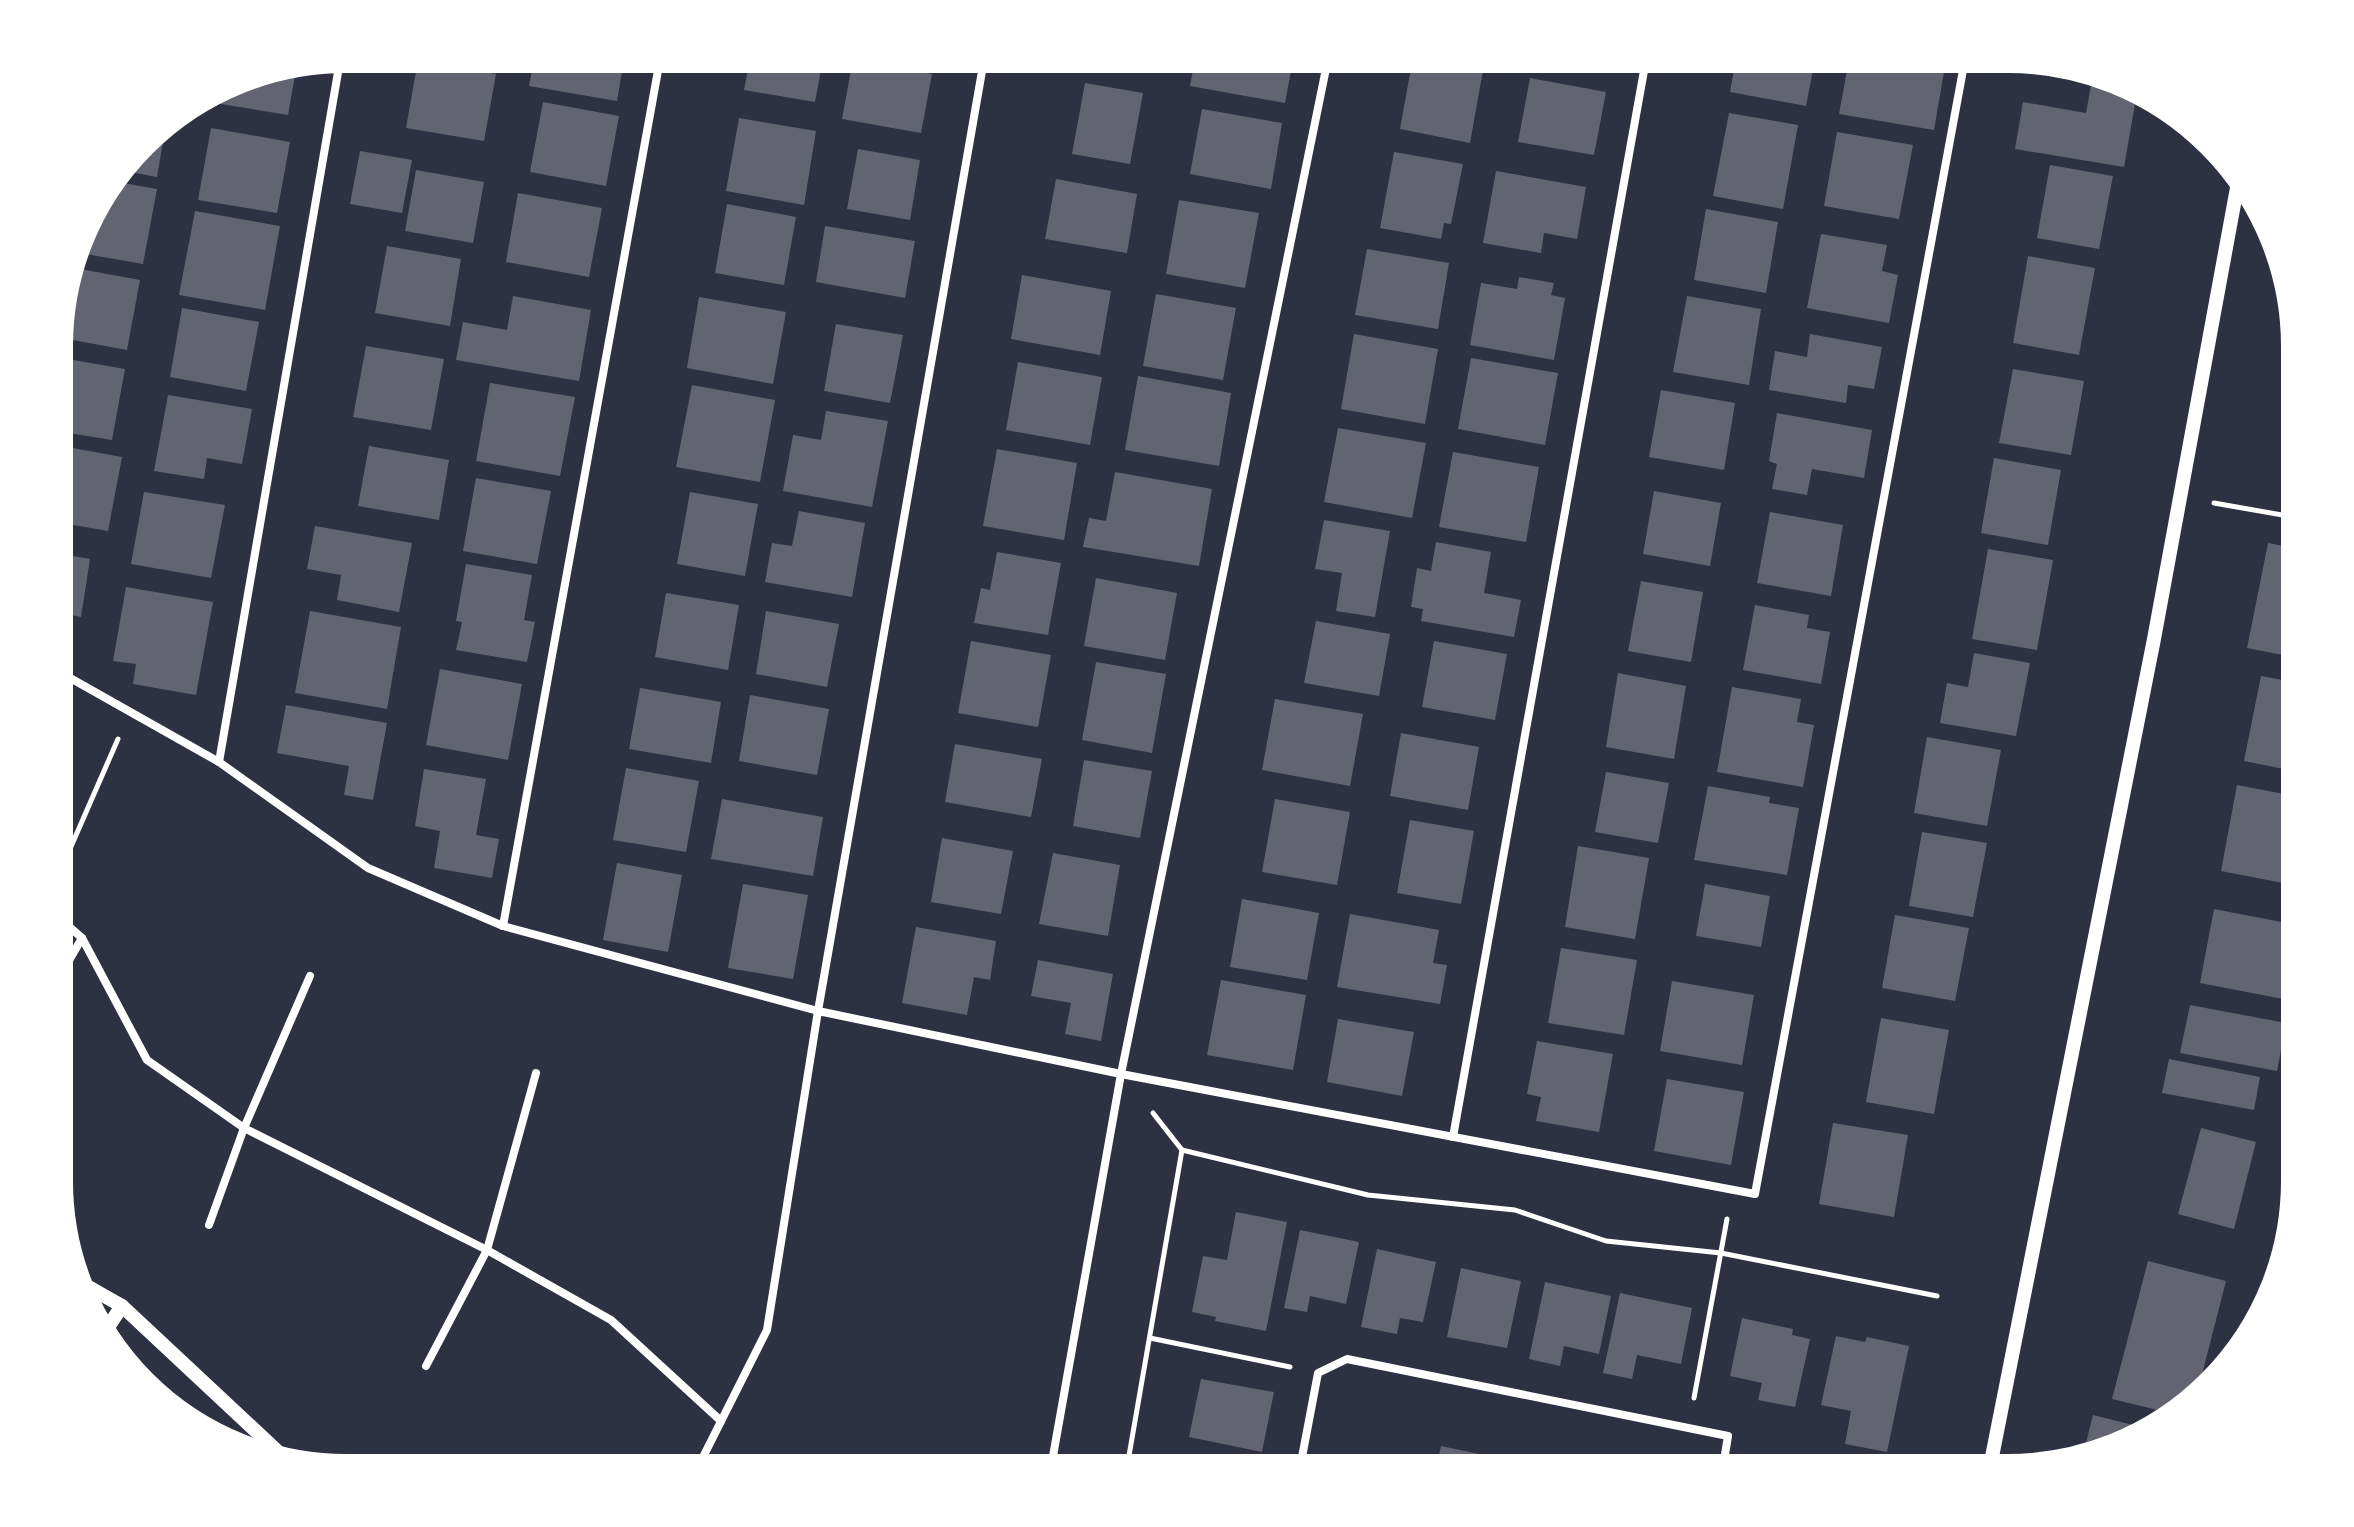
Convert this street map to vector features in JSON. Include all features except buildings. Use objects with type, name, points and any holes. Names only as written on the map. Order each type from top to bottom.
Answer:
[{"type":"street","points":[[219,762],[339,68]]},
{"type":"street","points":[[503,926],[658,68]]},
{"type":"street","points":[[702,1459],[767,1330],[818,1011],[983,68]]},
{"type":"street","points":[[1053,1459],[1121,1074],[1326,68]]},
{"type":"street","points":[[1453,1137],[1644,68]]},
{"type":"street","points":[[68,677],[219,762],[368,868],[503,926],[818,1011],[1121,1074],[1755,1194],[1963,68]]},
{"type":"street","points":[[1992,1458],[2151,654],[2237,189]]},
{"type":"street","points":[[68,926],[82,938],[147,1060],[244,1128],[487,1250],[611,1320],[721,1421]]},
{"type":"street","points":[[68,962],[82,938]]},
{"type":"street","points":[[209,1225],[244,1128],[310,976]]},
{"type":"street","points":[[426,1366],[487,1250],[536,1073]]},
{"type":"street","points":[[90,1288],[122,1306],[275,1449]]},
{"type":"street","points":[[109,1325],[122,1306]]},
{"type":"street","points":[[1302,1458],[1318,1373],[1347,1359],[1728,1436],[1724,1458]]},
{"type":"path","points":[[2180,497],[2285,516]]},
{"type":"path","points":[[68,854],[130,712]]},
{"type":"path","points":[[1129,1459],[1182,1150],[1368,1195],[1515,1210],[1606,1241],[1721,1253],[1937,1296]]},
{"type":"path","points":[[1689,1428],[1733,1190]]},
{"type":"path","points":[[1150,1338],[1318,1373]]}]
